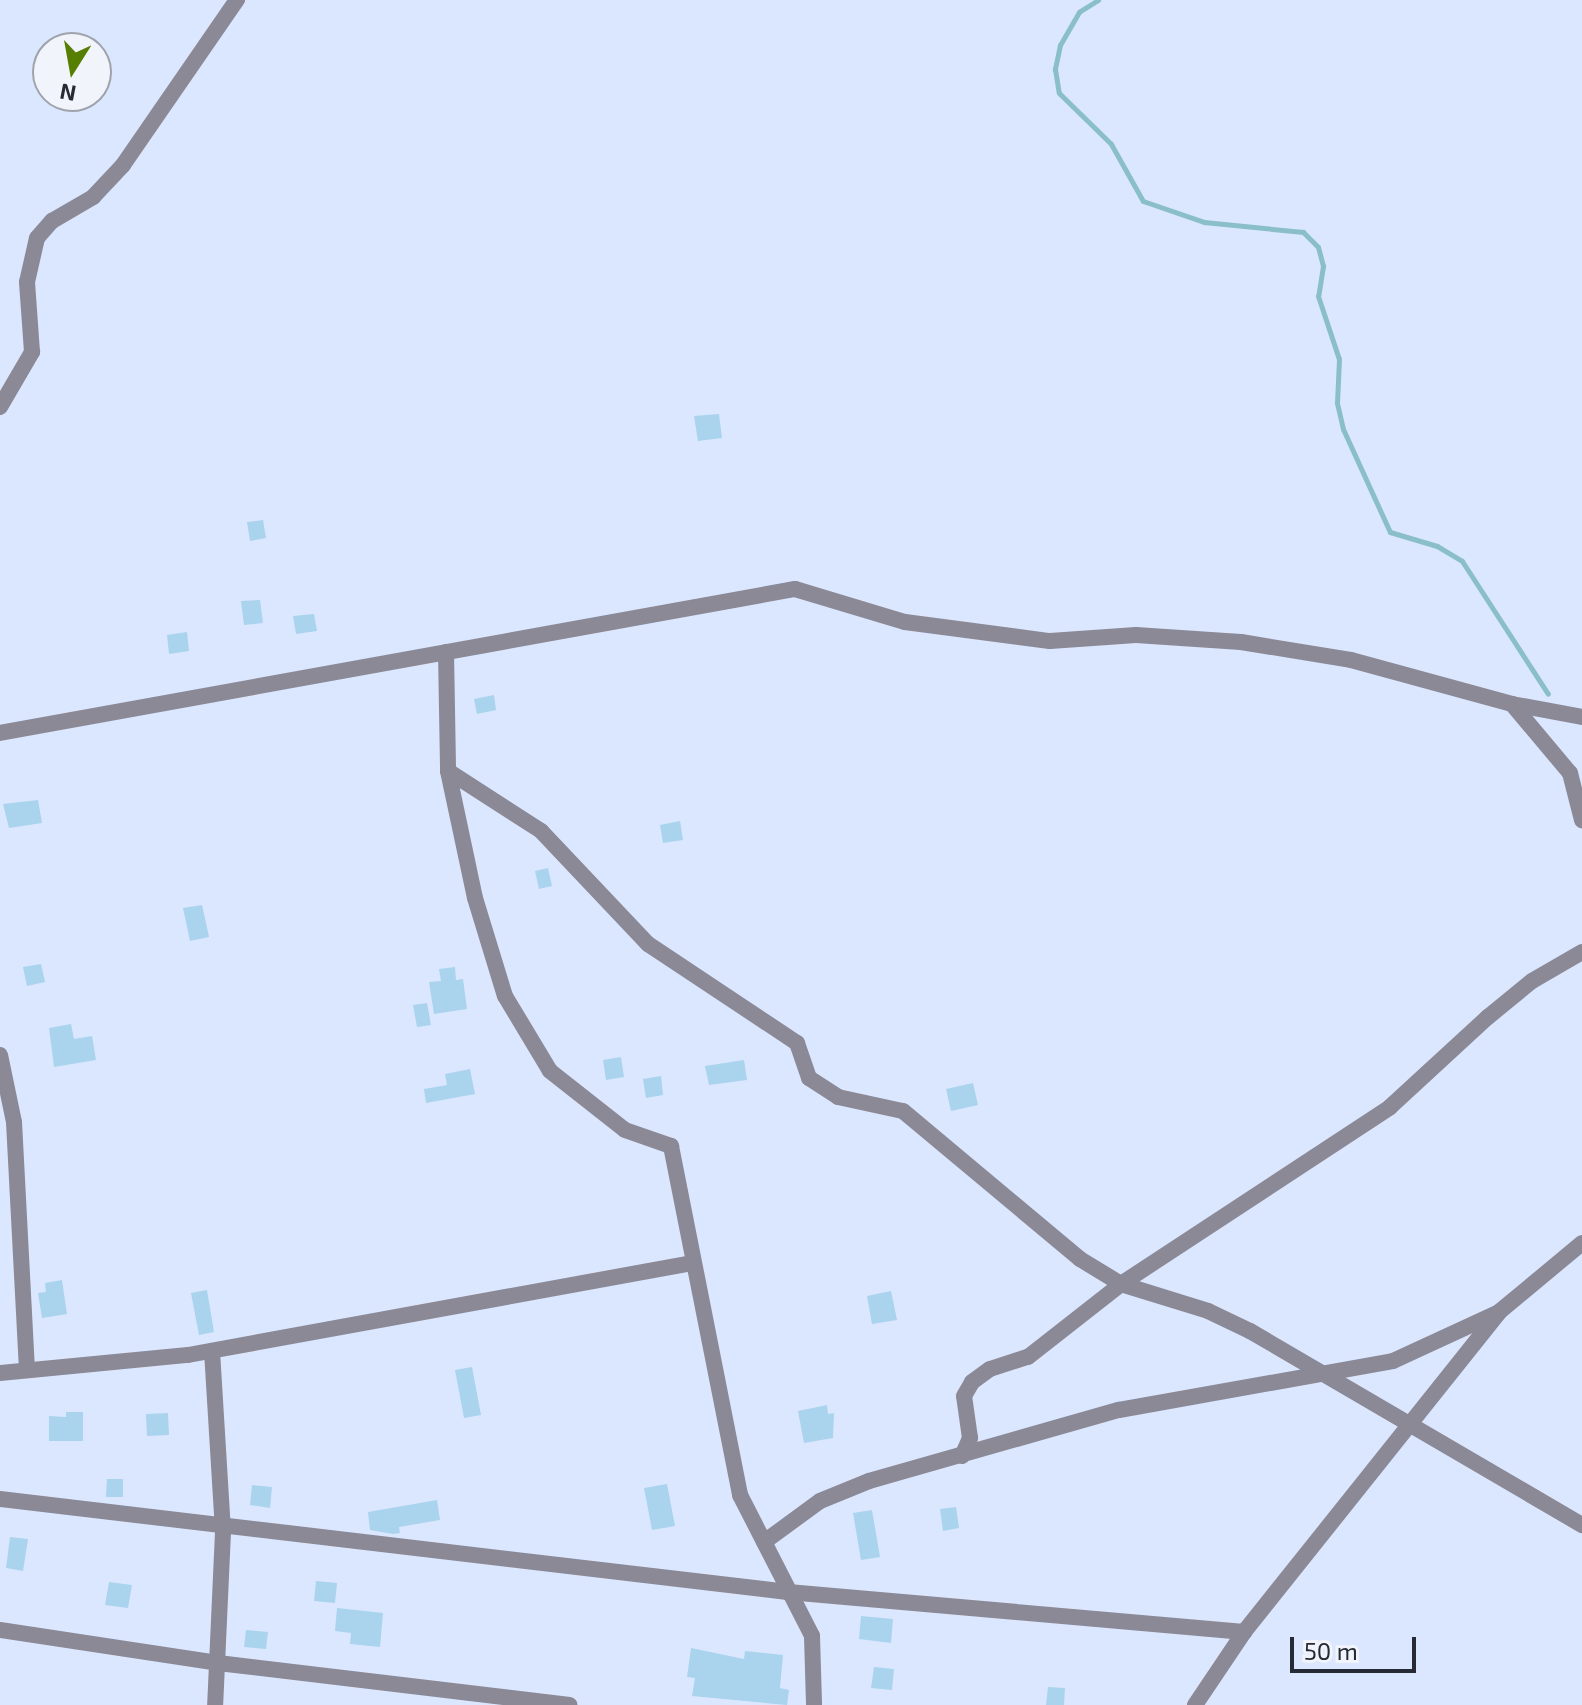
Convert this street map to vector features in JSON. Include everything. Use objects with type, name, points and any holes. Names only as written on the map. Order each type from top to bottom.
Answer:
[{"type":"street","points":[[0,407],[32,352],[27,282],[37,238],[52,221],[93,197],[123,165],[237,0]]},
{"type":"street","points":[[0,733],[795,589],[905,622],[1050,641],[1136,635],[1289,650],[1434,679],[1512,704],[1582,717]]},
{"type":"street","points":[[446,652],[448,771],[475,898],[505,996],[550,1071],[625,1130],[671,1146],[740,1495],[812,1636],[814,1705]]},
{"type":"street","points":[[1512,704],[1570,773],[1582,820]]},
{"type":"street","points":[[448,771],[541,831],[648,944],[797,1043],[809,1078],[838,1097],[903,1111],[1080,1259],[1121,1284],[1208,1311],[1582,1525]]},
{"type":"street","points":[[962,1456],[970,1438],[964,1396],[972,1382],[990,1369],[1028,1357],[1121,1284],[1390,1107],[1532,981],[1582,952]]},
{"type":"street","points":[[0,1055],[14,1122],[27,1370]]},
{"type":"street","points":[[1195,1705],[1244,1632],[1499,1312],[1582,1243]]},
{"type":"street","points":[[0,1373],[212,1351],[692,1263]]},
{"type":"street","points":[[764,1542],[820,1501],[869,1481],[1119,1410],[1393,1361],[1499,1312]]},
{"type":"street","points":[[212,1351],[221,1525],[215,1705]]},
{"type":"street","points":[[0,1499],[788,1592],[1244,1632]]},
{"type":"street","points":[[0,1630],[506,1701],[570,1705]]},
{"type":"building","points":[[719,414],[722,438],[698,441],[694,416]]},
{"type":"building","points":[[263,520],[266,538],[250,541],[247,522]]},
{"type":"building","points":[[260,600],[263,623],[244,625],[241,601]]},
{"type":"building","points":[[314,614],[317,631],[296,634],[293,616]]},
{"type":"building","points":[[187,632],[189,651],[169,654],[167,635]]},
{"type":"building","points":[[494,695],[496,710],[477,714],[474,699]]},
{"type":"building","points":[[38,800],[42,823],[9,828],[3,804]]},
{"type":"building","points":[[680,821],[683,840],[663,843],[660,825]]},
{"type":"building","points":[[548,868],[552,886],[539,889],[535,871]]},
{"type":"building","points":[[202,905],[209,937],[190,941],[183,908]]},
{"type":"building","points":[[41,964],[45,982],[27,986],[23,967]]},
{"type":"building","points":[[455,967],[456,980],[463,979],[467,1009],[434,1014],[429,982],[441,981],[439,969]]},
{"type":"building","points":[[427,1003],[431,1025],[417,1027],[413,1005]]},
{"type":"building","points":[[71,1024],[74,1039],[92,1036],[96,1060],[54,1067],[49,1028]]},
{"type":"building","points":[[621,1057],[624,1077],[606,1080],[603,1060]]},
{"type":"building","points":[[744,1060],[747,1080],[709,1085],[705,1066]]},
{"type":"building","points":[[470,1069],[475,1094],[426,1103],[424,1089],[447,1085],[445,1074]]},
{"type":"building","points":[[661,1076],[663,1095],[646,1098],[643,1079]]},
{"type":"building","points":[[973,1083],[978,1105],[951,1111],[946,1089]]},
{"type":"building","points":[[62,1280],[67,1314],[42,1318],[38,1293],[46,1292],[45,1283]]},
{"type":"building","points":[[207,1290],[214,1332],[199,1335],[191,1293]]},
{"type":"building","points":[[891,1291],[897,1320],[872,1324],[867,1296]]},
{"type":"building","points":[[472,1367],[481,1415],[464,1418],[455,1370]]},
{"type":"building","points":[[827,1405],[828,1414],[834,1413],[833,1438],[804,1443],[798,1411]]},
{"type":"building","points":[[66,1412],[83,1412],[83,1441],[49,1441],[49,1416],[66,1417]]},
{"type":"building","points":[[168,1413],[169,1435],[147,1436],[146,1414]]},
{"type":"building","points":[[107,1479],[123,1479],[123,1497],[106,1497]]},
{"type":"building","points":[[667,1484],[675,1526],[652,1530],[644,1488]]},
{"type":"building","points":[[252,1485],[272,1487],[270,1508],[250,1505]]},
{"type":"building","points":[[437,1500],[440,1520],[399,1527],[400,1533],[393,1534],[370,1530],[368,1512]]},
{"type":"building","points":[[956,1507],[959,1528],[943,1531],[940,1509]]},
{"type":"building","points":[[872,1510],[880,1557],[861,1560],[853,1513]]},
{"type":"building","points":[[10,1537],[28,1539],[23,1571],[6,1568]]},
{"type":"building","points":[[316,1581],[337,1583],[335,1603],[314,1601]]},
{"type":"building","points":[[109,1582],[132,1585],[128,1608],[105,1605]]},
{"type":"building","points":[[337,1608],[383,1613],[380,1647],[350,1644],[351,1633],[335,1631]]},
{"type":"building","points":[[861,1616],[893,1619],[891,1643],[859,1639]]},
{"type":"building","points":[[246,1630],[268,1632],[266,1649],[244,1647]]},
{"type":"building","points":[[691,1648],[744,1659],[745,1651],[783,1655],[780,1688],[789,1690],[787,1705],[692,1696],[695,1678],[687,1677]]},
{"type":"building","points":[[874,1667],[894,1669],[892,1690],[871,1688]]},
{"type":"building","points":[[1048,1687],[1065,1688],[1064,1705],[1046,1705]]},
{"type":"waterway","points":[[1098,0],[1079,12],[1060,45],[1055,69],[1059,93],[1111,144],[1143,201],[1204,222],[1303,232],[1318,247],[1323,266],[1318,296],[1339,359],[1337,403],[1343,429],[1390,532],[1437,546],[1462,561],[1548,694]]}]
